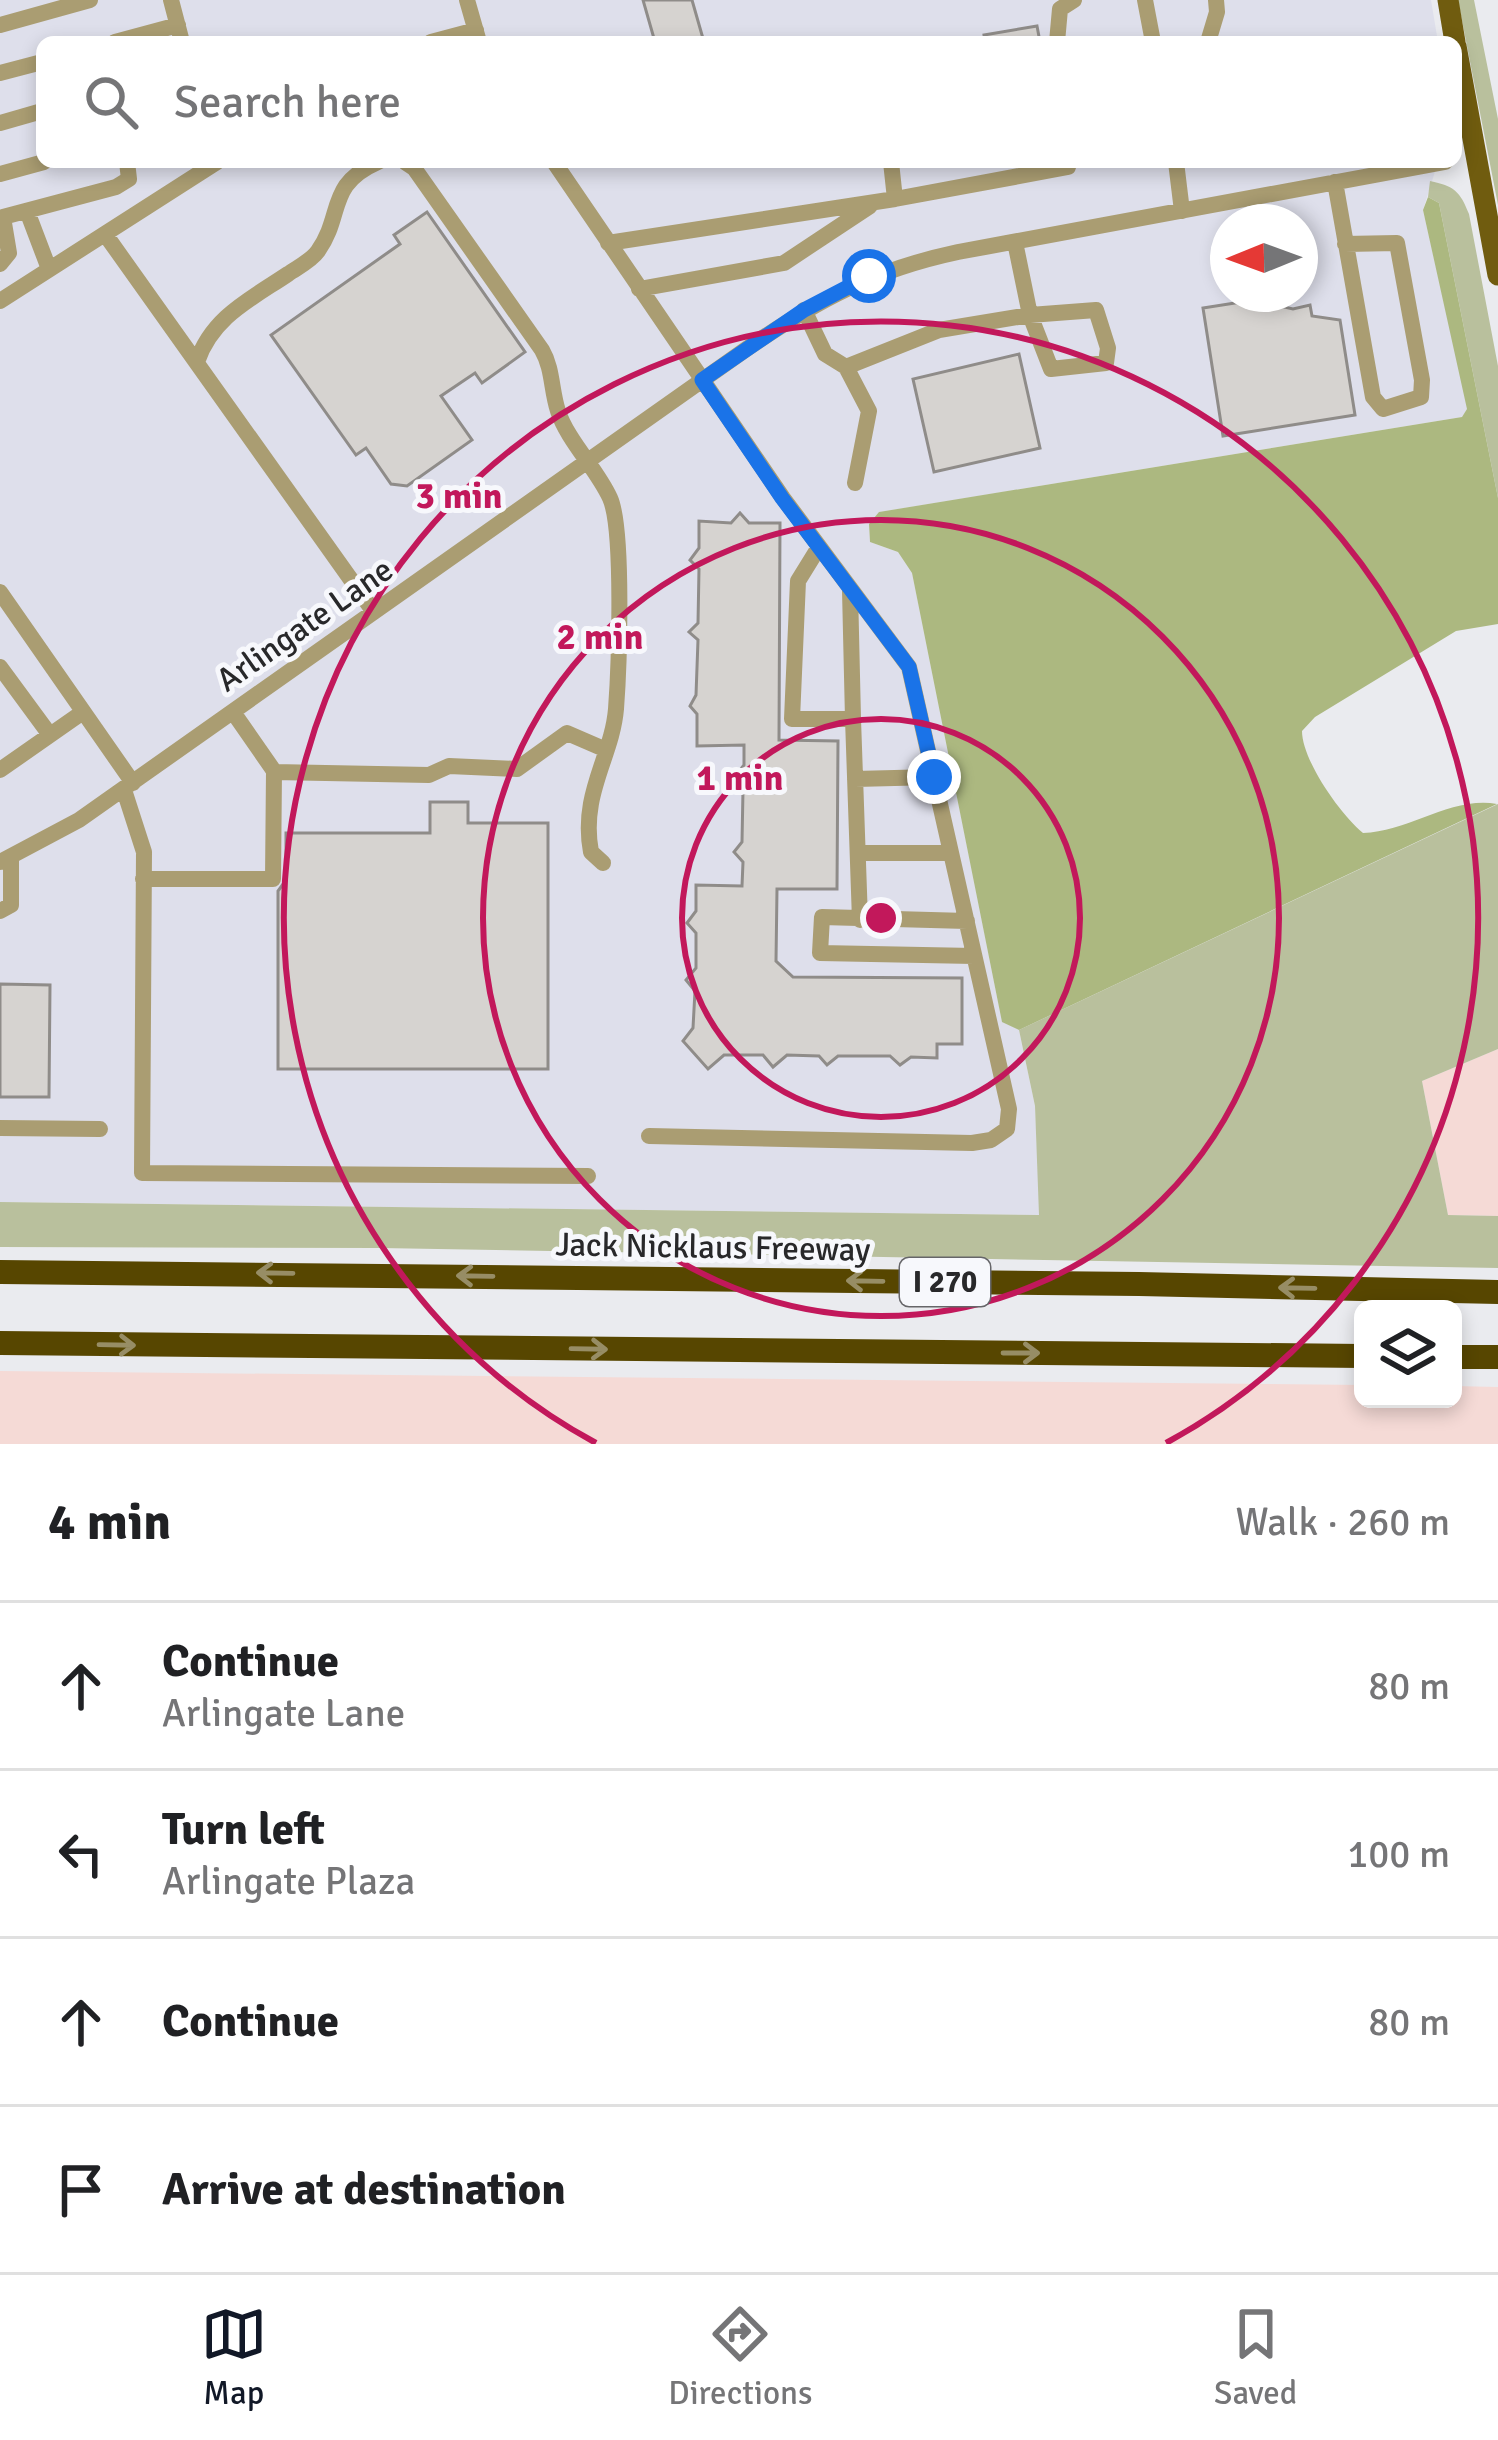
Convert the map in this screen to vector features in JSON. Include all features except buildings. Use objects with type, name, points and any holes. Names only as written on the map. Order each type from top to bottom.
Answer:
[{"type":"highway","name":"Jack Nicklaus Freeway","points":[[0,1272],[1498,1292]]},
{"type":"highway","name":"I 270","points":[[0,1343],[1354,1356]]},
{"type":"highway","points":[[1462,1357],[1498,1357]]},
{"type":"main road","points":[[1448,0],[1455,36]]},
{"type":"main road","points":[[1462,112],[1466,158],[1498,275]]},
{"type":"street","points":[[0,26],[90,0]]},
{"type":"street","points":[[170,0],[180,34]]},
{"type":"street","points":[[467,0],[477,36]]},
{"type":"street","points":[[1058,36],[1060,9],[1074,0]]},
{"type":"street","points":[[1145,0],[1152,36]]},
{"type":"street","points":[[1209,36],[1216,0]]},
{"type":"street","points":[[0,73],[36,64]]},
{"type":"street","points":[[0,122],[36,113]]},
{"type":"street","points":[[0,174],[36,164]]},
{"type":"street","points":[[0,264],[10,253],[2,218],[116,187],[129,179],[128,168]]},
{"type":"street","points":[[0,301],[208,168]]},
{"type":"street","points":[[196,362],[221,319],[317,251],[342,188],[367,168]]},
{"type":"street","points":[[414,168],[542,350],[560,416],[612,501],[617,537],[616,713],[594,781],[589,826],[591,852],[603,863]]},
{"type":"street","points":[[558,168],[819,547],[909,667],[1009,1108],[1006,1129],[991,1140],[649,1136]]},
{"type":"street","points":[[892,168],[895,199]]},
{"type":"street","points":[[608,243],[1063,168]]},
{"type":"street","points":[[1177,168],[1182,211]]},
{"type":"street","name":"Arlingate Lane","points":[[5,860],[80,820],[702,380],[804,310],[869,276],[912,262],[1412,168]]},
{"type":"street","points":[[1334,182],[1372,397],[1383,409],[1421,397],[1422,380],[1397,243],[1345,244]]},
{"type":"street","points":[[639,289],[784,263],[875,202]]},
{"type":"street","points":[[27,211],[49,269]]},
{"type":"street","points":[[104,234],[374,612]]},
{"type":"street","points":[[846,368],[939,330],[1030,315],[1096,310],[1108,348],[1106,363],[1051,369],[1030,315],[1015,242]]},
{"type":"street","points":[[804,310],[825,354],[846,368],[869,411],[855,483]]},
{"type":"street","points":[[819,547],[798,581],[792,719],[853,719]]},
{"type":"street","points":[[850,590],[860,920]]},
{"type":"street","points":[[0,592],[128,786],[144,851],[142,1174],[588,1176]]},
{"type":"street","points":[[0,667],[50,735]]},
{"type":"street","points":[[0,770],[83,712]]},
{"type":"street","points":[[143,879],[273,879],[274,772],[232,712]]},
{"type":"street","points":[[274,772],[429,775],[448,766],[517,769],[567,733],[604,749]]},
{"type":"street","points":[[855,779],[934,777]]},
{"type":"street","points":[[858,853],[951,853]]},
{"type":"street","points":[[0,911],[11,905],[5,860]]},
{"type":"street","points":[[967,921],[822,917],[820,953],[974,956]]},
{"type":"street","points":[[0,1128],[100,1129]]},
{"type":"shaded area","points":[[0,0],[1431,0],[1437,36],[36,36],[36,168],[1436,168],[1423,210],[1468,409],[1462,417],[880,512],[869,524],[870,542],[898,552],[912,573],[1002,1021],[1019,1030],[1035,1106],[1040,1215],[0,1202]]},
{"type":"shaded area","points":[[1498,1049],[1498,1216],[1448,1215],[1422,1081]]},
{"type":"shaded area","points":[[0,1371],[1354,1385],[1354,1408],[1462,1408],[1462,1386],[1498,1387],[1498,1444],[0,1444]]},
{"type":"green space","points":[[1458,0],[1474,0],[1498,119],[1498,205]]},
{"type":"green space","points":[[1430,181],[1455,191],[1469,214],[1498,366],[1498,498],[1439,203],[1428,197]]},
{"type":"green space","points":[[1428,197],[1439,203],[1498,498],[1498,624],[1456,631],[1315,717],[1302,731],[1308,756],[1324,786],[1363,833],[1463,805],[1497,804],[1019,1030],[1002,1022],[912,573],[898,552],[870,542],[869,524],[879,512],[1462,417],[1467,409],[1423,210]]},
{"type":"green space","points":[[1498,804],[1498,1049],[1422,1081],[1448,1215],[1498,1216],[1498,1268],[380,1248],[0,1247],[0,1202],[1039,1215],[1035,1106],[1019,1030]]},
{"type":"route","points":[[869,276],[804,310],[702,380],[782,498],[909,667],[934,777]]}]
